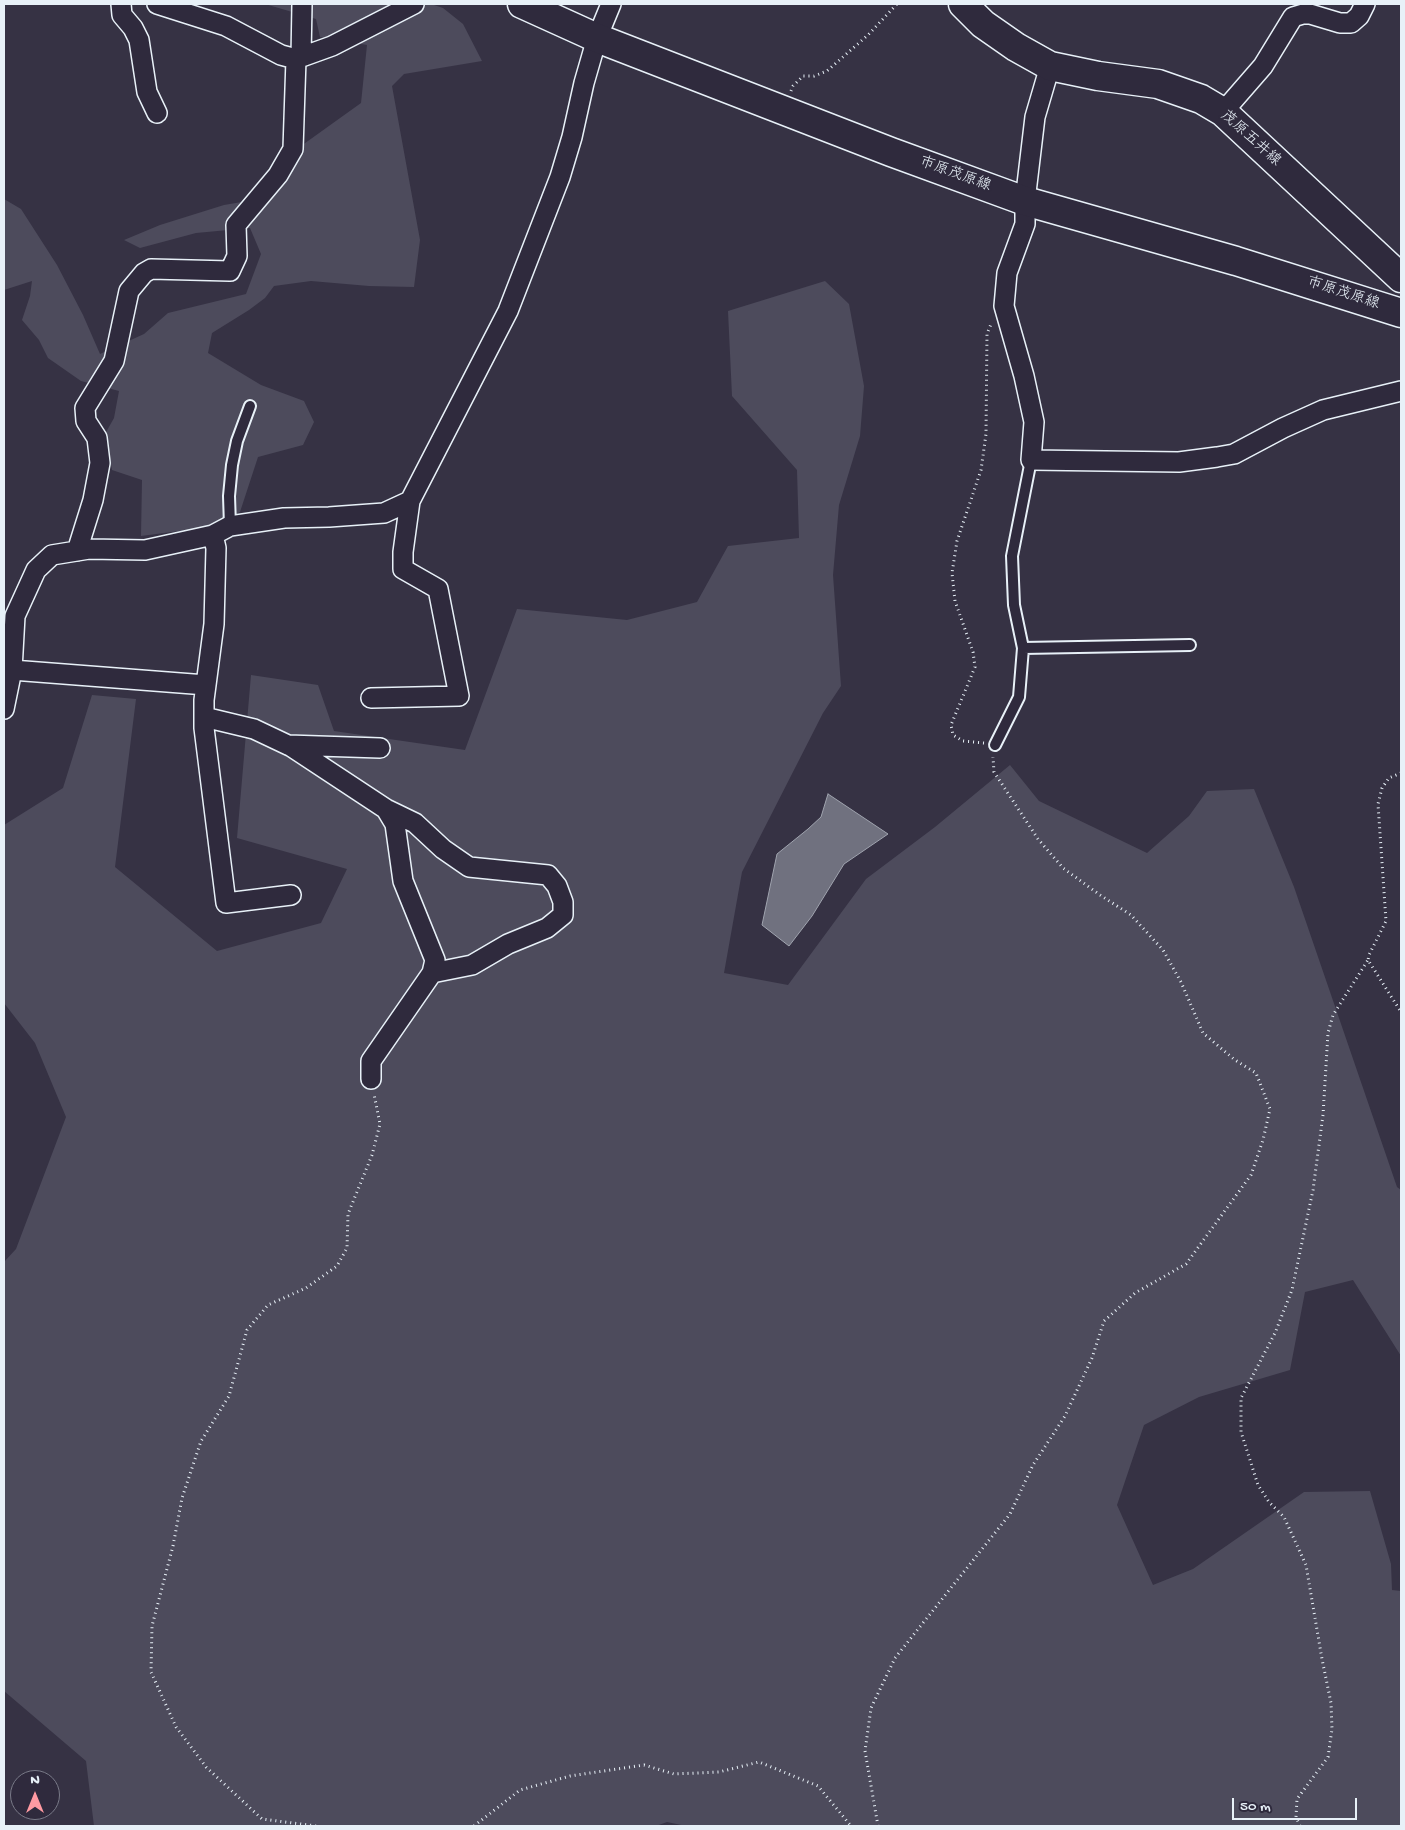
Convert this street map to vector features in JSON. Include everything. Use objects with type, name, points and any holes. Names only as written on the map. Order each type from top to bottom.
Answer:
[{"type":"main road","name":"市原茂原線","points":[[522,4],[598,38],[782,110],[1025,201],[1236,261],[1401,313]]},
{"type":"main road","name":"茂原五井線","points":[[964,4],[983,24],[1016,47],[1050,66],[1098,76],[1158,84],[1201,99],[1222,112],[1401,278]]},
{"type":"street","points":[[121,4],[122,15],[133,28],[139,40],[147,92],[157,113]]},
{"type":"street","points":[[157,4],[226,26],[281,55],[299,58],[332,46],[414,4]]},
{"type":"street","points":[[77,551],[93,500],[100,464],[97,438],[86,421],[85,408],[114,361],[129,291],[144,273],[151,268],[230,271],[237,256],[236,225],[278,175],[293,149],[302,4]]},
{"type":"street","points":[[371,698],[459,696],[438,589],[403,569],[403,552],[410,501],[508,311],[560,177],[572,137],[584,83],[611,4]]},
{"type":"street","points":[[1222,112],[1263,66],[1290,10],[1340,23],[1351,23],[1365,4]]},
{"type":"street","points":[[1050,66],[1034,117],[1025,201],[1025,224],[1007,273],[1004,306],[1024,376],[1034,422],[1031,460],[1179,462],[1218,457],[1234,454],[1283,428],[1323,410],[1401,392]]},
{"type":"street","points":[[4,709],[12,670],[9,615],[36,570],[52,555],[89,549],[145,550],[213,535],[230,526],[284,518],[329,517],[384,512],[410,501]]},
{"type":"street","points":[[213,535],[216,548],[214,624],[204,717],[226,903],[291,896]]},
{"type":"street","points":[[12,670],[206,686]]},
{"type":"street","points":[[204,717],[254,729],[286,744],[386,809],[415,823],[442,849],[469,867],[548,875],[557,886],[563,902],[563,915],[547,928],[508,944],[472,965],[432,973]]},
{"type":"street","points":[[286,744],[380,748]]},
{"type":"street","points":[[371,1079],[371,1061],[432,973],[435,960],[403,881],[395,824],[386,809]]},
{"type":"lane","points":[[230,526],[229,496],[232,465],[237,441],[250,406]]},
{"type":"lane","points":[[995,745],[1019,698],[1023,648],[1014,605],[1012,556],[1031,460]]},
{"type":"lane","points":[[1023,648],[1190,645]]},
{"type":"path","points":[[782,110],[793,86],[803,76],[814,76],[827,71],[868,34],[897,4]]},
{"type":"path","points":[[878,1826],[865,1751],[871,1708],[895,1658],[1010,1514],[1033,1465],[1065,1416],[1092,1358],[1104,1321],[1135,1293],[1186,1264],[1252,1175],[1270,1109],[1256,1074],[1235,1060],[1203,1032],[1182,982],[1163,950],[1131,915],[1063,868],[1038,840],[994,772],[993,748],[995,745],[962,742],[953,735],[951,725],[975,667],[974,652],[954,601],[952,573],[957,541],[981,470],[986,434],[987,334],[994,316],[1004,306]]},
{"type":"path","points":[[1300,1826],[1296,1817],[1297,1799],[1328,1757],[1332,1729],[1331,1703],[1306,1564],[1284,1517],[1269,1502],[1258,1485],[1241,1432],[1241,1398],[1275,1333],[1292,1290],[1313,1190],[1322,1115],[1328,1033],[1334,1015],[1368,960],[1386,921],[1378,804],[1382,788],[1389,778],[1401,773]]},
{"type":"path","points":[[1368,960],[1401,1012]]},
{"type":"path","points":[[316,1826],[262,1818],[206,1767],[176,1727],[151,1672],[152,1626],[173,1546],[182,1498],[201,1441],[229,1396],[247,1330],[268,1305],[306,1288],[337,1266],[347,1248],[348,1214],[372,1154],[380,1124],[371,1079]]},
{"type":"path","points":[[474,1826],[520,1790],[570,1776],[644,1765],[674,1774],[719,1772],[759,1762],[818,1786],[851,1826]]},
{"type":"shaded area","points":[[265,4],[431,4],[443,8],[463,24],[482,61],[404,74],[392,86],[420,240],[414,287],[369,286],[311,281],[274,286],[265,298],[212,333],[208,353],[261,385],[304,401],[314,422],[303,445],[258,457],[240,512],[210,527],[141,536],[142,480],[112,470],[105,434],[114,418],[119,391],[81,381],[48,358],[39,340],[22,320],[30,296],[32,281],[4,290],[4,199],[21,209],[57,265],[83,315],[100,354],[144,334],[168,313],[246,294],[261,254],[250,228],[196,233],[140,248],[124,240],[160,225],[224,205],[271,197],[301,146],[361,103],[367,45],[320,37],[316,19]]},
{"type":"shaded area","points":[[825,281],[849,304],[864,386],[860,436],[839,505],[833,575],[841,686],[823,713],[742,872],[724,973],[788,985],[866,879],[935,827],[1010,765],[1039,801],[1147,853],[1189,816],[1207,791],[1254,789],[1294,887],[1397,1187],[1401,1190],[1401,1356],[1353,1280],[1305,1292],[1290,1370],[1199,1397],[1144,1425],[1117,1505],[1153,1585],[1193,1569],[1304,1492],[1370,1491],[1391,1564],[1392,1590],[1401,1591],[1401,1826],[686,1826],[667,1822],[656,1826],[94,1826],[86,1761],[4,1691],[4,1262],[16,1249],[66,1117],[35,1043],[4,1003],[4,825],[63,788],[92,695],[136,699],[115,867],[217,951],[321,923],[347,869],[237,838],[251,675],[318,685],[334,731],[465,750],[517,609],[627,620],[697,602],[728,546],[799,538],[797,470],[732,396],[728,311]]},
{"type":"water","points":[[828,794],[888,834],[844,864],[812,916],[789,946],[762,925],[777,854],[821,817]]}]
